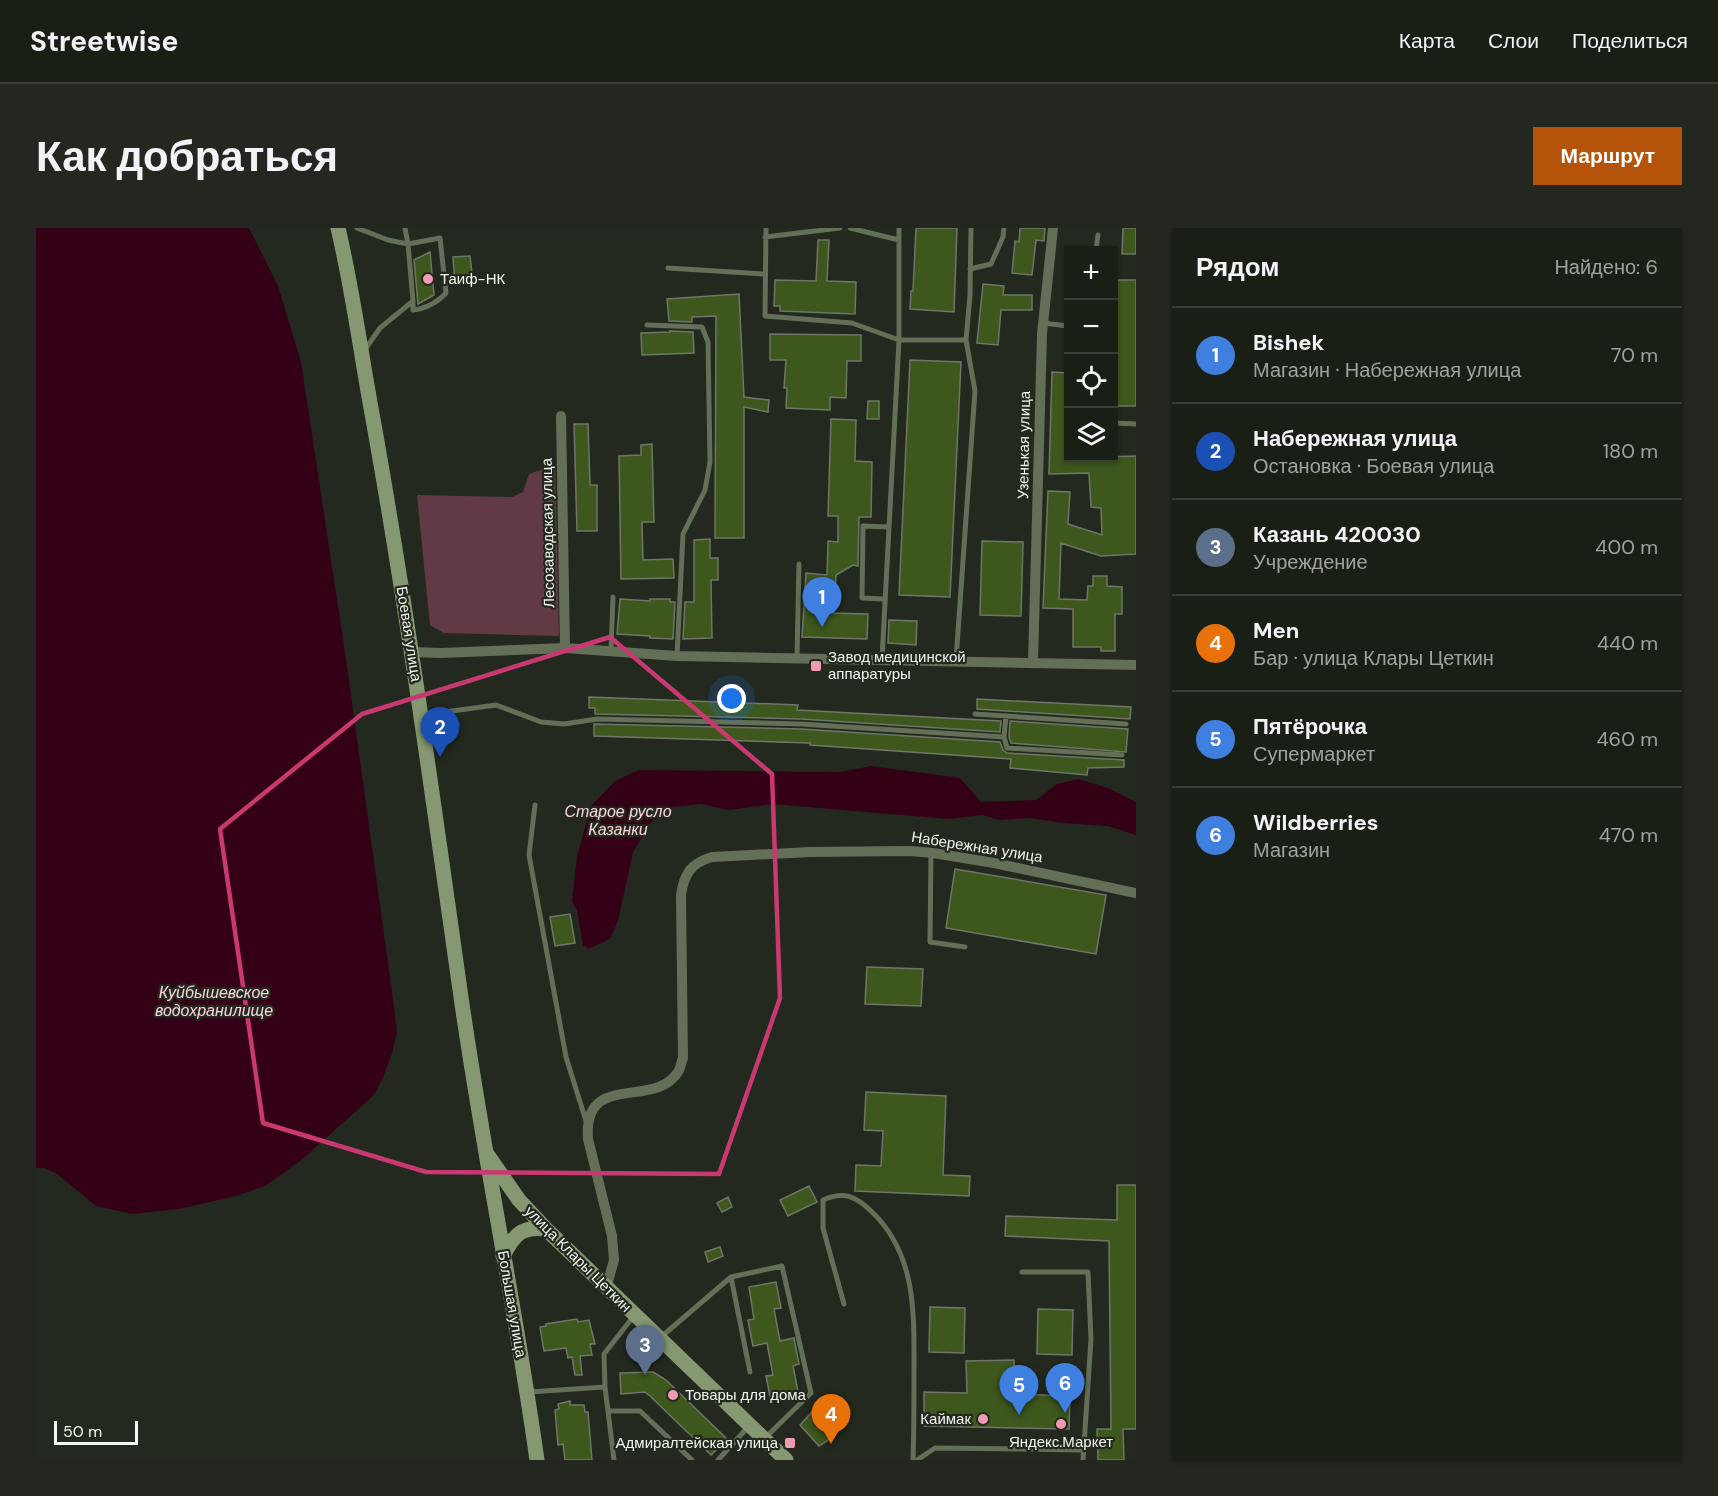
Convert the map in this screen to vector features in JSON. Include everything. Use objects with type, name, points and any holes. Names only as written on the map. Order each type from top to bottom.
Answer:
[{"type":"main road","name":"Боевая улица","points":[[338,228],[350,278],[361,354],[397,553],[484,1149]]},
{"type":"main road","name":"улица Клары Цеткин","points":[[484,1149],[519,1200],[546,1229],[786,1460]]},
{"type":"main road","name":"Большая улица","points":[[484,1149],[537,1460]]},
{"type":"main road","points":[[503,1256],[512,1239],[523,1231],[534,1227],[546,1229]]},
{"type":"street","name":"Узенькая улица","points":[[1033,662],[1043,323],[1053,228]]},
{"type":"street","name":"Лесозаводская улица","points":[[561,416],[565,648]]},
{"type":"street","points":[[412,652],[565,648],[677,656],[1136,664]]},
{"type":"street","name":"Набережная улица","points":[[587,1124],[590,1113],[599,1102],[610,1096],[655,1087],[670,1080],[679,1071],[683,1058],[681,895],[684,879],[690,869],[700,860],[712,856],[810,852],[931,852],[1136,893]]},
{"type":"street","points":[[587,1124],[588,1139],[612,1236],[614,1260],[606,1288]]},
{"type":"lane","points":[[357,228],[388,240],[408,244],[440,238],[446,293],[440,300],[413,310],[408,244],[405,228]]},
{"type":"lane","points":[[766,228],[765,316],[852,322],[899,340],[966,340]]},
{"type":"lane","points":[[765,237],[840,228]]},
{"type":"lane","points":[[850,228],[899,240]]},
{"type":"lane","points":[[882,659],[899,340],[899,228]]},
{"type":"lane","points":[[956,660],[975,391],[966,340],[971,228]]},
{"type":"lane","points":[[970,269],[991,264],[1003,237],[1004,228]]},
{"type":"lane","points":[[1097,246],[1098,235]]},
{"type":"lane","points":[[668,268],[765,274]]},
{"type":"lane","points":[[361,354],[380,328],[413,301]]},
{"type":"lane","points":[[1043,323],[1064,326]]},
{"type":"lane","points":[[647,325],[702,327],[708,342],[710,462],[705,490],[683,534],[677,656]]},
{"type":"lane","points":[[1118,423],[1136,424]]},
{"type":"lane","points":[[884,599],[862,598],[863,526],[888,526]]},
{"type":"lane","points":[[797,657],[799,564]]},
{"type":"lane","points":[[611,650],[614,597]]},
{"type":"lane","points":[[421,716],[496,705],[541,722],[564,724],[597,719],[801,724],[1004,737]]},
{"type":"lane","points":[[975,714],[1126,724]]},
{"type":"lane","points":[[1006,716],[1004,737],[1007,748],[1122,755]]},
{"type":"lane","points":[[535,805],[529,855],[566,1057],[587,1124]]},
{"type":"lane","points":[[931,852],[930,942],[965,947]]},
{"type":"lane","points":[[844,1304],[823,1228],[823,1200],[837,1194],[861,1201],[882,1221],[900,1251],[906,1270],[914,1304],[915,1460]]},
{"type":"lane","points":[[658,1338],[731,1277],[782,1266],[811,1393],[764,1439]]},
{"type":"lane","points":[[1022,1272],[1088,1272],[1091,1339],[1083,1460]]},
{"type":"lane","points":[[731,1277],[750,1372]]},
{"type":"lane","points":[[614,1460],[605,1387],[604,1354],[634,1316]]},
{"type":"lane","points":[[527,1392],[605,1387]]},
{"type":"lane","points":[[608,1411],[640,1411],[692,1460]]},
{"type":"lane","points":[[718,1460],[750,1426]]},
{"type":"lane","points":[[915,1460],[934,1448],[1083,1450]]},
{"type":"highlighted area","points":[[610,637],[772,774],[780,998],[719,1174],[426,1172],[263,1123],[220,829],[362,714]]},
{"type":"shaded area","points":[[555,465],[559,636],[444,633],[430,625],[417,495],[512,497],[523,492],[529,474]]},
{"type":"water","name":"Куйбышевское водохранилище","points":[[36,228],[249,228],[278,286],[301,362],[346,659],[397,1032],[392,1053],[373,1096],[300,1161],[265,1186],[236,1196],[179,1209],[132,1214],[96,1206],[57,1174],[44,1168],[36,1168]]},
{"type":"water","name":"Старое русло Казанки","points":[[871,766],[960,778],[981,802],[1036,800],[1057,784],[1079,779],[1108,788],[1136,802],[1136,835],[1108,826],[1030,818],[1000,820],[983,815],[948,819],[773,804],[728,810],[701,804],[673,807],[651,822],[633,852],[618,920],[610,939],[588,949],[583,945],[577,910],[572,902],[577,856],[591,806],[615,781],[639,770],[841,772]]},
{"type":"building","points":[[916,228],[957,228],[954,312],[910,309]]},
{"type":"building","points":[[1020,228],[1045,228],[1044,241],[1036,240],[1032,275],[1012,273],[1015,241],[1019,242]]},
{"type":"building","points":[[1123,228],[1136,228],[1136,254],[1122,254]]},
{"type":"building","points":[[818,240],[829,240],[827,281],[856,282],[855,314],[780,311],[780,306],[774,306],[775,280],[816,281]]},
{"type":"building","points":[[430,252],[434,295],[418,304],[414,260]]},
{"type":"building","points":[[470,256],[473,282],[455,284],[453,257]]},
{"type":"building","points":[[1118,280],[1136,280],[1136,406],[1118,406]]},
{"type":"building","points":[[983,284],[1004,286],[1003,295],[1032,295],[1032,310],[1001,310],[998,345],[977,343]]},
{"type":"building","points":[[739,294],[744,397],[769,400],[768,412],[744,407],[744,538],[715,538],[716,316],[692,317],[692,322],[669,321],[667,299]]},
{"type":"building","points":[[693,332],[694,353],[642,355],[641,333]]},
{"type":"building","points":[[770,334],[861,335],[861,361],[847,361],[846,398],[830,397],[830,410],[786,408],[787,388],[784,388],[786,360],[770,360]]},
{"type":"building","points":[[910,360],[961,362],[950,597],[899,595]]},
{"type":"building","points":[[1052,372],[1064,373],[1064,462],[1118,462],[1118,457],[1136,456],[1136,554],[1101,556],[1061,543],[1059,599],[1087,600],[1088,586],[1093,586],[1093,576],[1107,576],[1107,586],[1122,587],[1122,614],[1115,614],[1115,651],[1101,651],[1101,647],[1073,647],[1073,609],[1043,608],[1048,491],[1070,492],[1068,524],[1102,535],[1101,508],[1091,507],[1089,473],[1049,474]]},
{"type":"building","points":[[868,401],[879,401],[879,419],[867,419]]},
{"type":"building","points":[[831,419],[856,420],[855,461],[872,462],[871,517],[859,517],[858,566],[853,565],[836,575],[834,613],[868,614],[867,639],[802,637],[806,573],[827,575],[828,541],[838,542],[838,516],[828,516]]},
{"type":"building","points":[[574,424],[588,424],[590,485],[597,485],[597,531],[577,531]]},
{"type":"building","points":[[652,444],[654,522],[642,522],[643,560],[673,559],[674,578],[621,579],[619,456],[641,455],[641,445]]},
{"type":"building","points":[[710,539],[710,558],[718,558],[718,580],[711,580],[712,638],[683,639],[685,602],[694,602],[694,540]]},
{"type":"building","points":[[982,541],[1023,542],[1021,616],[980,615]]},
{"type":"building","points":[[620,599],[650,601],[650,599],[670,599],[670,602],[675,602],[673,639],[617,634]]},
{"type":"building","points":[[889,620],[917,621],[916,645],[888,643]]},
{"type":"building","points":[[589,697],[798,705],[797,710],[1001,721],[1000,732],[801,719],[595,714],[595,708],[589,708]]},
{"type":"building","points":[[977,699],[1131,707],[1130,719],[977,709]]},
{"type":"building","points":[[1010,721],[1128,729],[1126,752],[1011,743]]},
{"type":"building","points":[[594,724],[801,729],[1000,742],[1007,753],[1124,760],[1124,767],[1088,768],[1087,775],[1010,768],[1011,759],[810,745],[810,743],[594,736]]},
{"type":"building","points":[[955,869],[1106,895],[1096,954],[946,928]]},
{"type":"building","points":[[570,914],[575,943],[555,946],[550,917]]},
{"type":"building","points":[[867,967],[923,969],[921,1006],[865,1004]]},
{"type":"building","points":[[866,1092],[946,1096],[943,1175],[970,1176],[969,1196],[855,1191],[856,1165],[881,1166],[883,1131],[864,1130]]},
{"type":"building","points":[[1117,1185],[1136,1185],[1136,1429],[1123,1429],[1124,1460],[1098,1460],[1097,1429],[1111,1429],[1109,1241],[1005,1236],[1006,1216],[1117,1220]]},
{"type":"building","points":[[809,1186],[817,1202],[788,1216],[780,1200]]},
{"type":"building","points":[[728,1197],[732,1207],[722,1212],[717,1203]]},
{"type":"building","points":[[720,1247],[723,1256],[708,1262],[705,1252]]},
{"type":"building","points":[[776,1282],[781,1308],[774,1309],[780,1341],[794,1338],[799,1364],[793,1366],[799,1397],[771,1402],[766,1376],[773,1375],[767,1343],[753,1346],[748,1320],[754,1319],[749,1287]]},
{"type":"building","points":[[930,1307],[965,1308],[964,1353],[929,1352]]},
{"type":"building","points":[[1038,1309],[1073,1310],[1072,1355],[1037,1354]]},
{"type":"building","points":[[577,1319],[578,1322],[589,1320],[595,1344],[590,1344],[592,1355],[580,1356],[582,1375],[575,1375],[572,1357],[568,1358],[566,1348],[544,1351],[540,1327]]},
{"type":"building","points":[[1014,1360],[1015,1394],[1070,1396],[1069,1429],[924,1426],[924,1392],[967,1393],[966,1361]]},
{"type":"building","points":[[653,1372],[666,1380],[727,1439],[711,1455],[645,1392],[621,1394],[620,1373]]},
{"type":"building","points":[[570,1401],[570,1405],[584,1405],[585,1412],[588,1412],[592,1460],[565,1460],[563,1444],[558,1445],[555,1410],[559,1409],[558,1404]]},
{"type":"building","points":[[820,1403],[830,1439],[819,1446],[800,1425]]},
{"type":"place","name":"Таиф-НК","points":[[428,279]]},
{"type":"place","name":"Bishek","points":[[822,627]]},
{"type":"place","name":"Завод медицинской аппаратуры","points":[[816,666]]},
{"type":"place","name":"Набережная улица","points":[[440,757]]},
{"type":"place","name":"Казань 420030","points":[[645,1375]]},
{"type":"place","name":"Товары для дома","points":[[673,1395]]},
{"type":"place","name":"Wildberries","points":[[1065,1413]]},
{"type":"place","name":"Пятёрочка","points":[[1019,1415]]},
{"type":"place","name":"Каймак","points":[[983,1419]]},
{"type":"place","name":"Яндекс.Маркет","points":[[1061,1424]]},
{"type":"place","name":"Адмиралтейская улица","points":[[790,1443]]},
{"type":"place","name":"Men","points":[[831,1444]]}]
